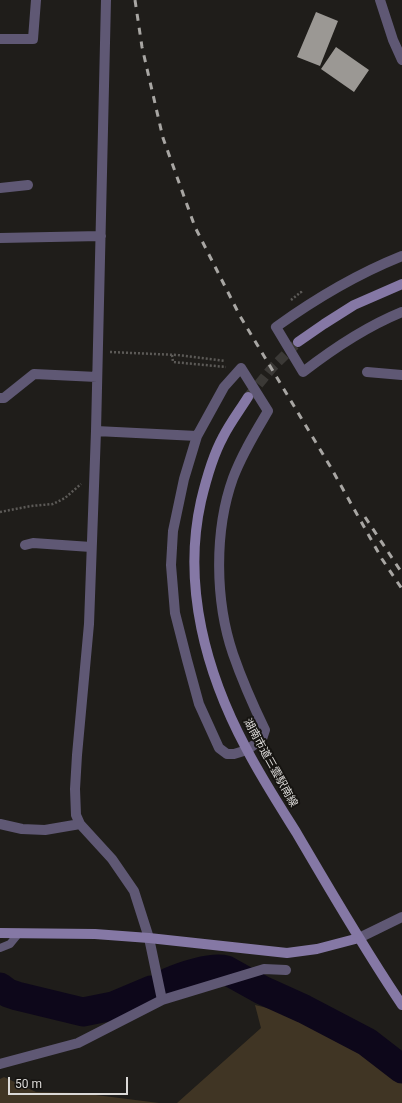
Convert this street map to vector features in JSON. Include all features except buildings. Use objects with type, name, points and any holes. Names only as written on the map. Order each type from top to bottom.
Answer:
[{"type":"street","points":[[0,39],[34,39],[36,0]]},
{"type":"street","points":[[106,0],[95,469],[89,624],[75,789],[76,815],[80,824],[112,859],[134,891],[149,938],[162,1000]]},
{"type":"street","points":[[380,0],[393,40],[402,60]]},
{"type":"street","points":[[0,188],[28,185]]},
{"type":"street","points":[[0,238],[100,236]]},
{"type":"street","points":[[402,256],[359,276],[310,303],[276,327],[303,372],[355,335],[402,312]]},
{"type":"street","points":[[298,342],[354,306],[402,284]]},
{"type":"street","points":[[241,368],[268,411],[248,443],[233,478],[222,517],[220,587],[226,626],[232,653],[248,694],[265,730],[262,739],[246,750],[234,754],[227,754],[219,748],[200,704],[175,613],[171,565],[173,531],[184,479],[197,436],[224,388],[241,368]]},
{"type":"street","points":[[367,372],[402,375]]},
{"type":"street","points":[[0,398],[4,398],[34,374],[97,377]]},
{"type":"street","name":"湖南市道三雲駅南線","points":[[248,397],[222,438],[207,477],[198,515],[194,548],[195,590],[201,632],[220,693],[246,750],[358,938],[402,1005]]},
{"type":"street","points":[[96,431],[197,436]]},
{"type":"street","points":[[25,545],[33,542],[91,547]]},
{"type":"street","points":[[0,824],[22,829],[46,830],[80,824]]},
{"type":"street","points":[[0,933],[95,934],[149,938],[287,953],[317,949],[358,938],[402,917]]},
{"type":"street","points":[[0,1064],[78,1043],[162,1000],[264,969],[286,970]]},
{"type":"lane","points":[[0,948],[10,944],[19,933]]},
{"type":"path","points":[[98,352],[172,355],[225,361]]},
{"type":"path","points":[[172,355],[173,362],[230,367]]},
{"type":"path","points":[[0,512],[31,506],[53,504],[65,498],[95,469]]},
{"type":"shaded area","points":[[255,1005],[329,1023],[370,1041],[402,1066],[402,1103],[177,1103],[261,1028]]},
{"type":"shaded area","points":[[4,1077],[36,1092],[80,1093],[159,1103],[0,1103],[0,1079]]},
{"type":"waterway","points":[[169,982],[205,970],[226,970],[262,990],[304,1009],[367,1042],[402,1069]]},
{"type":"waterway","points":[[0,987],[8,993],[17,996],[83,1012],[113,1006],[151,990]]},
{"type":"tunnel","points":[[249,396],[272,368],[295,345]]},
{"type":"railway","points":[[135,0],[142,47],[163,138],[195,227],[240,316],[330,466],[382,559],[402,589]]},
{"type":"railway","points":[[365,517],[402,573]]}]
